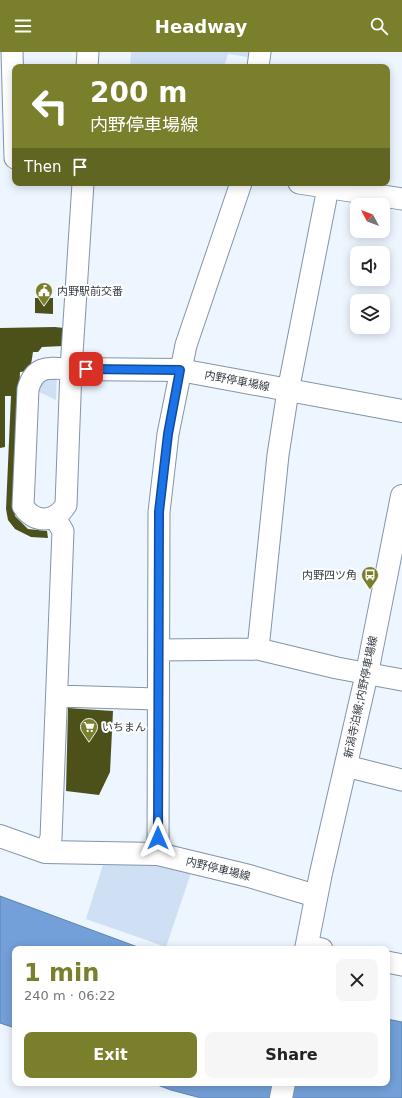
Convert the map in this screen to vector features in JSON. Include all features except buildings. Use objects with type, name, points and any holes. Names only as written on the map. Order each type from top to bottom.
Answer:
[{"type":"main road","name":"内野停車場線","points":[[71,369],[180,370],[402,411]]},
{"type":"main road","name":"新潟寺泊線;内野停車場線","points":[[312,946],[316,896],[367,673],[402,496]]},
{"type":"main road","name":"内野停車場線","points":[[0,836],[45,852],[158,854],[249,876],[316,896]]},
{"type":"main road","points":[[281,1098],[283,1086]]},
{"type":"street","points":[[12,52],[12,64]]},
{"type":"street","points":[[87,64],[88,52]]},
{"type":"street","points":[[258,64],[260,52]]},
{"type":"street","points":[[71,369],[49,367],[38,371],[30,379],[28,388],[23,506],[27,513],[34,518],[43,520],[54,518],[66,505],[71,369],[83,186]]},
{"type":"street","points":[[158,854],[157,699],[159,650],[159,512],[168,434],[186,345],[240,186]]},
{"type":"street","points":[[316,186],[402,199]]},
{"type":"street","points":[[258,649],[278,455],[288,391],[328,188]]},
{"type":"street","points":[[45,852],[50,838],[63,531],[54,518]]},
{"type":"street","points":[[159,650],[258,649],[337,668],[402,680]]},
{"type":"street","points":[[57,696],[157,699]]},
{"type":"street","points":[[346,766],[402,780]]},
{"type":"street","points":[[390,963],[402,965]]},
{"type":"shaded area","points":[[131,52],[255,52],[254,58],[228,54],[225,64],[130,64]]},
{"type":"shaded area","points":[[57,370],[56,400],[37,391],[38,385]]},
{"type":"shaded area","points":[[106,855],[194,864],[166,946],[86,919]]},
{"type":"water","points":[[0,896],[135,946],[12,946],[12,1027],[0,1023]]},
{"type":"water","points":[[390,1020],[402,1022],[402,1098],[201,1098],[160,1086],[390,1086]]},
{"type":"place","name":"内野駅前交番","points":[[44,306]]},
{"type":"place","name":"内野四ツ角","points":[[370,590]]},
{"type":"place","name":"いちまん","points":[[89,742]]},
{"type":"route","points":[[86,369],[180,370],[168,434],[159,512],[159,650],[157,699],[158,838]]}]
